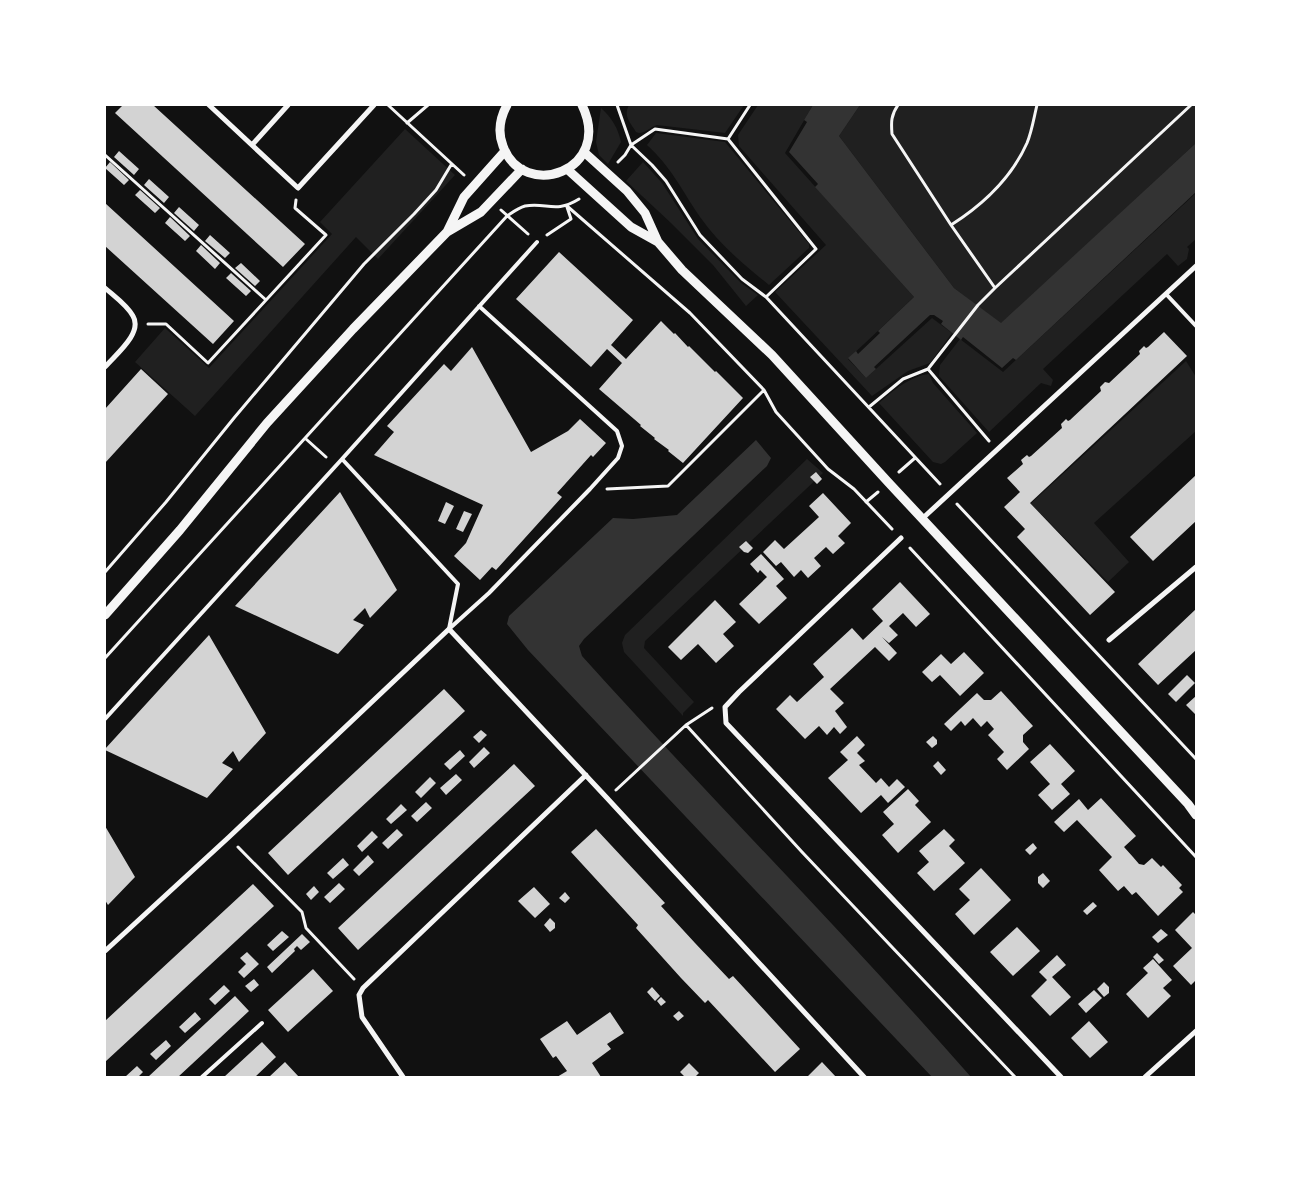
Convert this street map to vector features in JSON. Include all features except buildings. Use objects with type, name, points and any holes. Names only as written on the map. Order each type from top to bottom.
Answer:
[{"type":"street","points":[[209,105],[298,188],[374,105]]},
{"type":"street","points":[[252,145],[288,105]]},
{"type":"street","points":[[507,105],[502,115],[500,127],[500,139],[505,151],[515,164],[522,169],[533,174],[545,175],[556,174],[567,169],[580,159],[584,152],[589,141],[590,128],[588,116],[582,105]]},
{"type":"street","points":[[447,232],[464,197],[505,151]]},
{"type":"street","points":[[584,152],[627,191],[644,213],[658,242],[682,270],[772,355],[1188,804],[1196,815]]},
{"type":"street","points":[[105,615],[180,530],[266,423],[353,329],[447,232],[481,212],[522,169]]},
{"type":"street","points":[[567,169],[632,227],[658,242]]},
{"type":"street","points":[[922,518],[1196,266]]},
{"type":"street","points":[[105,288],[133,314],[136,324],[134,334],[105,367]]},
{"type":"street","points":[[901,538],[738,692],[725,707],[726,723],[1061,1077]]},
{"type":"street","points":[[1109,640],[1196,567]]},
{"type":"street","points":[[105,951],[229,837],[449,629],[864,1077]]},
{"type":"street","points":[[403,1077],[362,1017],[359,995],[363,988],[586,775]]},
{"type":"street","points":[[1188,804],[1196,810]]},
{"type":"street","points":[[1145,1077],[1196,1030]]},
{"type":"lane","points":[[105,719],[537,242]]},
{"type":"lane","points":[[1166,294],[1196,326]]},
{"type":"lane","points":[[449,629],[489,593],[590,490],[618,458],[622,446],[617,431],[480,306]]},
{"type":"lane","points":[[342,459],[458,584],[449,629]]},
{"type":"lane","points":[[202,1077],[262,1023]]},
{"type":"path","points":[[388,105],[407,124],[428,105]]},
{"type":"path","points":[[617,105],[630,145],[652,165],[666,182],[700,235],[742,278],[766,297],[1196,759]]},
{"type":"path","points":[[728,139],[750,105]]},
{"type":"path","points":[[898,105],[893,112],[891,122],[892,134],[994,288]]},
{"type":"path","points":[[951,225],[972,212],[1004,182],[1028,141],[1037,105]]},
{"type":"path","points":[[869,407],[903,379],[928,369],[994,288],[1191,105]]},
{"type":"path","points":[[630,145],[655,129],[728,139],[816,249],[766,297]]},
{"type":"path","points":[[105,155],[266,300]]},
{"type":"path","points":[[105,572],[160,509],[364,264],[436,190],[451,164]]},
{"type":"path","points":[[136,324],[166,324],[208,363],[326,235],[295,208],[298,188]]},
{"type":"path","points":[[105,658],[507,216],[526,206],[567,206],[690,314],[764,390],[776,412],[828,469],[854,489],[901,538],[1196,857]]},
{"type":"path","points":[[928,369],[996,449]]},
{"type":"path","points":[[590,490],[668,486],[764,390]]},
{"type":"path","points":[[306,438],[336,466]]},
{"type":"path","points":[[607,798],[686,725],[710,708],[725,707]]},
{"type":"path","points":[[686,725],[802,852],[1015,1077]]},
{"type":"path","points":[[229,837],[302,912],[306,928],[363,988]]},
{"type":"shaded area","points":[[629,105],[744,105],[725,133],[657,125],[639,133],[636,132],[628,119],[627,109]]},
{"type":"shaded area","points":[[758,105],[813,105],[785,153],[914,297],[848,359],[866,378],[932,318],[952,333],[930,363],[908,371],[872,396],[775,292],[826,245],[739,146],[738,135]]},
{"type":"shaded area","points":[[813,105],[860,105],[839,136],[954,288],[1001,323],[1196,143],[1196,192],[1016,360],[1013,358],[1002,368],[963,337],[961,340],[941,324],[943,321],[934,315],[930,315],[874,367],[876,369],[866,378],[848,358],[856,351],[858,354],[880,333],[878,331],[914,297],[815,187],[818,184],[789,152],[807,122],[804,120]]},
{"type":"shaded area","points":[[860,105],[1196,105],[1196,143],[1001,324],[954,288],[839,136]]},
{"type":"shaded area","points":[[601,108],[614,124],[621,142],[608,164],[599,155],[596,142]]},
{"type":"shaded area","points":[[405,129],[455,175],[378,259],[356,237],[195,416],[135,362],[165,328],[209,368],[332,234],[320,222]]},
{"type":"shaded area","points":[[656,133],[725,142],[809,244],[809,248],[769,285],[750,270],[707,227],[670,171],[647,145]]},
{"type":"shaded area","points":[[643,162],[662,183],[698,239],[741,283],[758,295],[746,306],[713,265],[626,181]]},
{"type":"shaded area","points":[[1196,193],[1196,239],[1187,247],[1189,249],[1187,259],[1178,266],[1167,254],[1043,369],[1053,380],[1051,386],[1041,383],[989,432],[939,376],[940,365],[960,339],[1003,372]]},
{"type":"shaded area","points":[[1186,361],[1196,377],[1196,431],[1094,523],[1129,562],[1108,582],[1041,514],[1027,507]]},
{"type":"shaded area","points":[[929,374],[933,383],[977,433],[941,464],[933,462],[879,403],[909,381]]},
{"type":"shaded area","points":[[756,440],[771,458],[767,466],[584,639],[579,646],[582,656],[875,970],[971,1077],[932,1077],[528,650],[507,624],[509,616],[613,518],[633,519],[677,515]]},
{"type":"shaded area","points":[[807,459],[823,473],[645,641],[644,648],[694,702],[683,713],[683,716],[624,652],[622,643],[625,635]]}]
